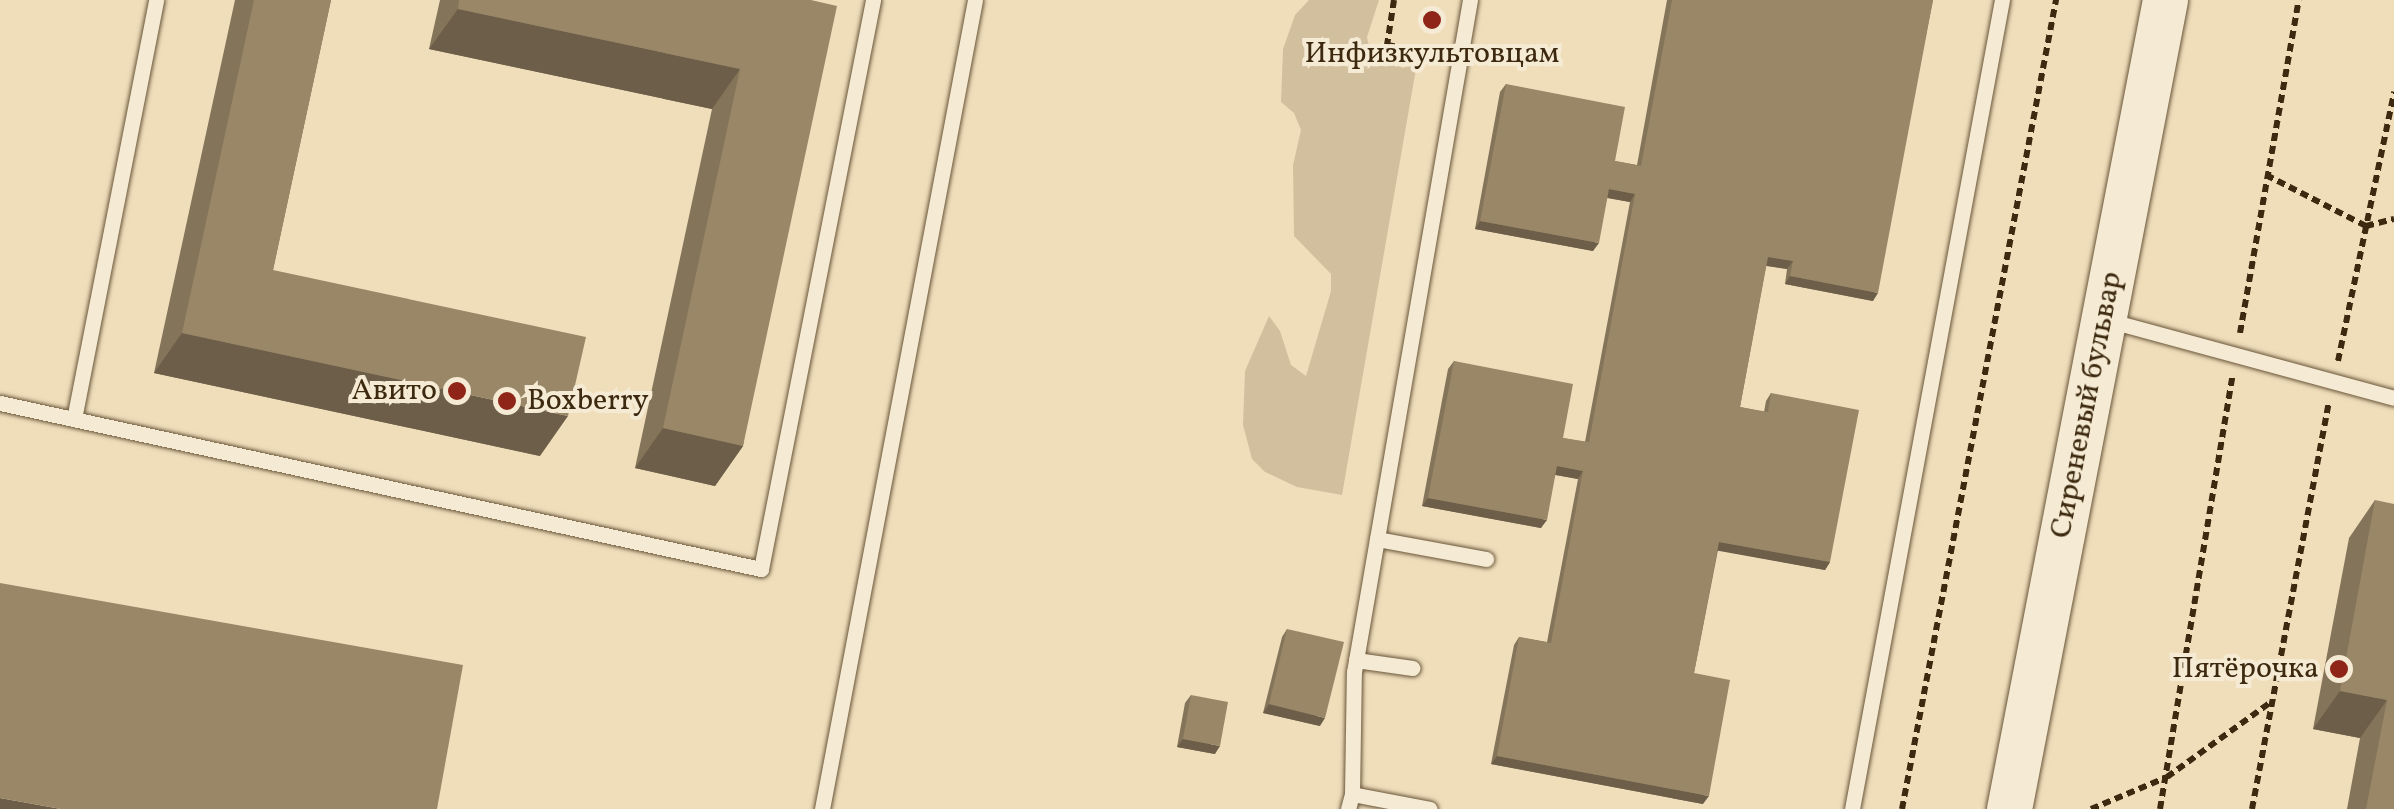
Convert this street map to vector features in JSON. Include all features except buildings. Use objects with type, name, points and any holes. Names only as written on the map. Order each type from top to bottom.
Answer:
[{"type":"main road","name":"Сиреневый бульвар","points":[[2008,809],[2164,0]]},
{"type":"lane","points":[[74,420],[156,0]]},
{"type":"lane","points":[[0,403],[762,569],[873,0]]},
{"type":"lane","points":[[822,809],[975,0]]},
{"type":"lane","points":[[1430,809],[1350,801],[1356,660],[1470,0]]},
{"type":"lane","points":[[1852,809],[2002,0]]},
{"type":"lane","points":[[2103,319],[2394,398]]},
{"type":"lane","points":[[1376,539],[1486,559]]},
{"type":"lane","points":[[1356,660],[1412,668]]},
{"type":"path","points":[[1394,0],[1387,46],[1461,58]]},
{"type":"path","points":[[1902,809],[2056,0]]},
{"type":"path","points":[[2160,809],[2266,174],[2299,0]]},
{"type":"path","points":[[2252,809],[2394,92]]},
{"type":"path","points":[[2266,174],[2366,226],[2394,219]]},
{"type":"path","points":[[2091,809],[2166,777],[2272,701]]},
{"type":"shaded area","points":[[1309,0],[1379,0],[1367,37],[1371,55],[1403,68],[1417,63],[1342,495],[1297,487],[1265,472],[1252,459],[1243,425],[1245,371],[1269,316],[1280,331],[1291,365],[1306,376],[1331,291],[1331,274],[1294,236],[1293,165],[1301,130],[1294,113],[1281,102],[1283,49],[1295,15]]},
{"type":"place","name":"Инфизкультовцам","points":[[1432,20]]},
{"type":"place","name":"Авито","points":[[457,391]]},
{"type":"place","name":"Boxberry","points":[[507,401]]},
{"type":"place","name":"Пятёрочка","points":[[2339,669]]}]
